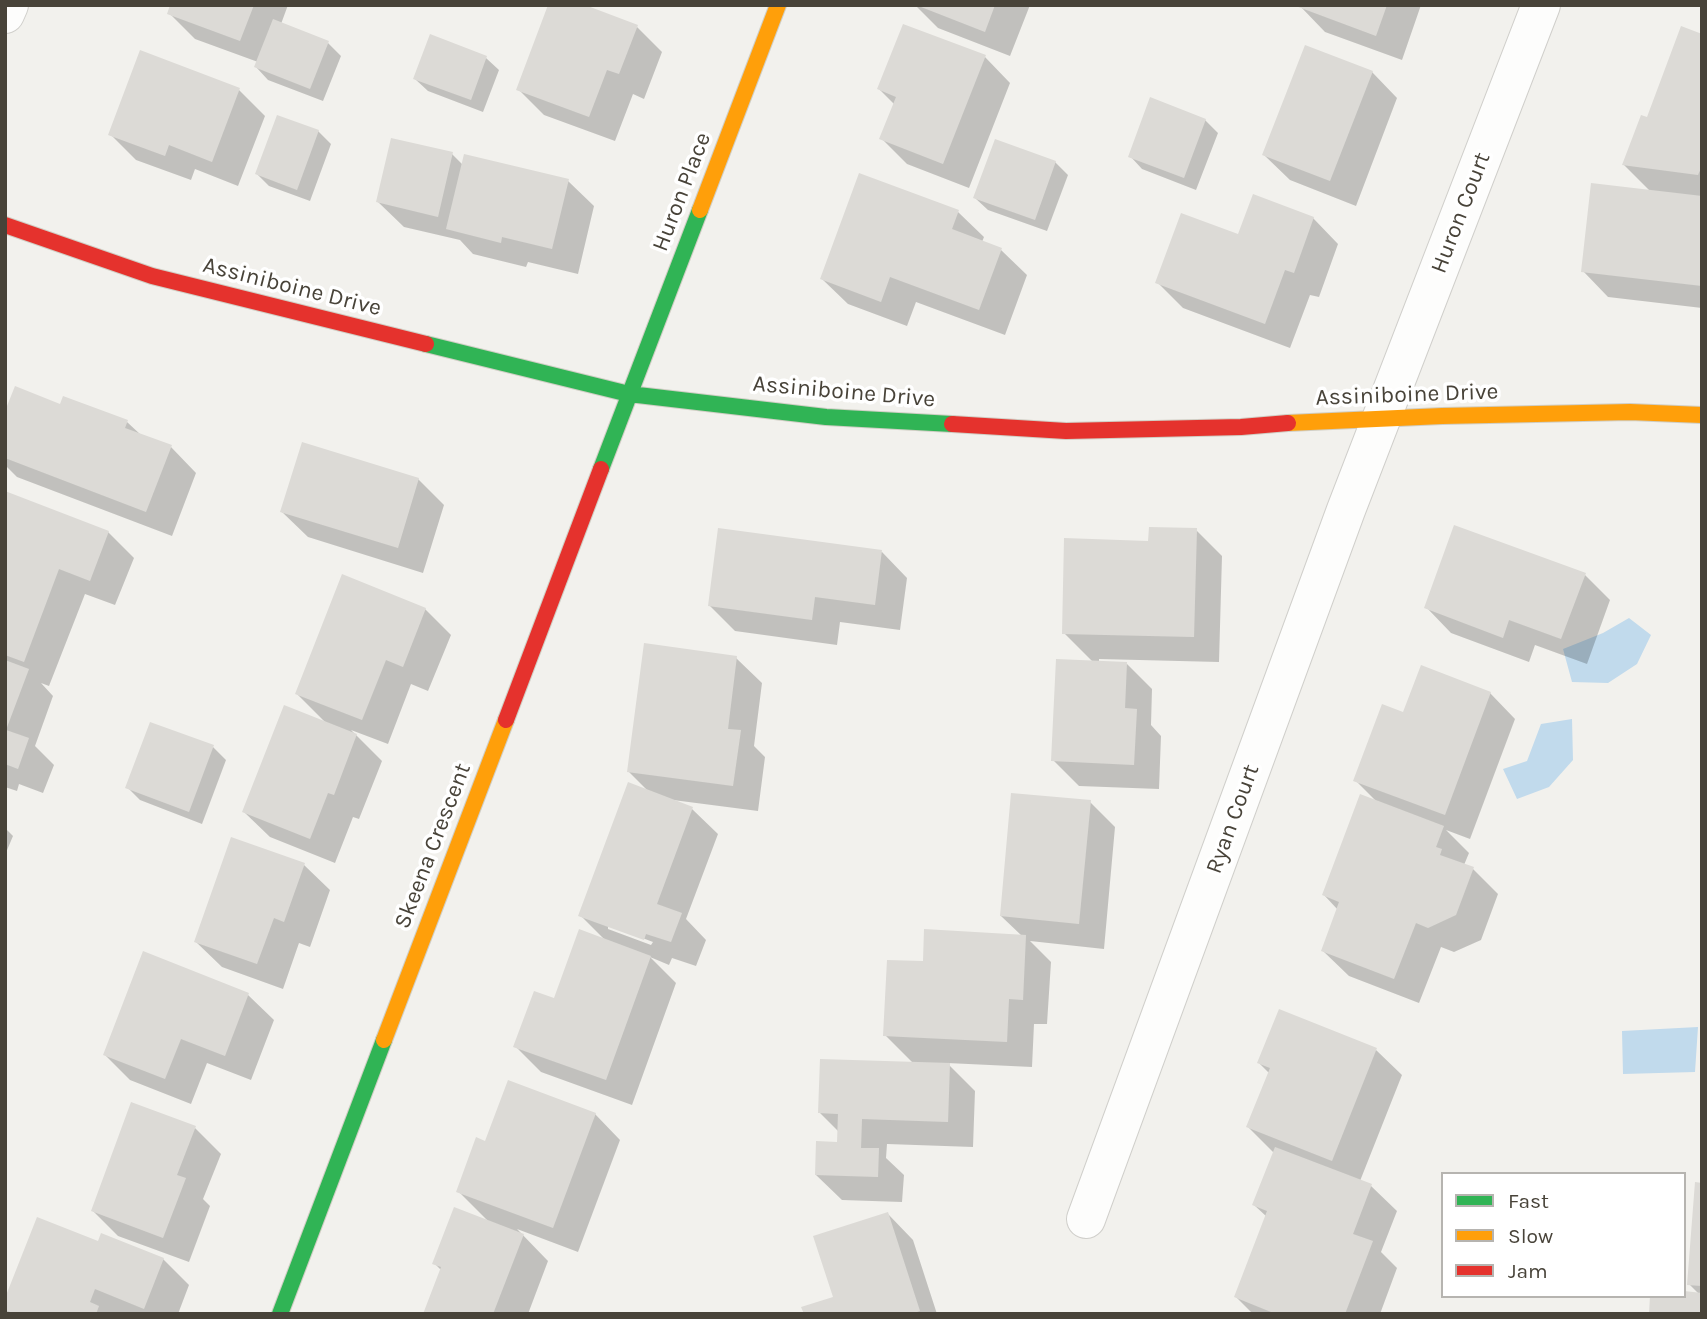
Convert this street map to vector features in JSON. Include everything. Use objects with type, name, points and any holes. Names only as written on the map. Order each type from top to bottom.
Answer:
[{"type":"street","points":[[5,14],[9,5]]},
{"type":"street","name":"Huron Place","points":[[629,394],[778,5]]},
{"type":"street","name":"Huron Court","points":[[1381,420],[1541,5]]},
{"type":"street","name":"Assiniboine Drive","points":[[5,225],[152,276],[629,394],[826,417],[1066,430],[1241,427],[1317,420],[1381,420],[1442,415],[1630,412],[1702,415]]},
{"type":"street","name":"Skeena Crescent","points":[[280,1314],[629,394]]},
{"type":"street","name":"Ryan Court","points":[[1086,1219],[1381,420]]},
{"type":"water","points":[[1629,618],[1651,635],[1637,664],[1608,683],[1572,682],[1563,649],[1603,633]]},
{"type":"water","points":[[1572,719],[1573,760],[1549,787],[1517,799],[1503,769],[1527,761],[1541,724]]},
{"type":"water","points":[[1698,1027],[1695,1072],[1623,1074],[1622,1031]]},
{"type":"building","points":[[170,5],[254,5],[240,41],[167,14]]},
{"type":"building","points":[[548,5],[585,5],[638,25],[619,74],[607,70],[589,117],[516,90]]},
{"type":"building","points":[[916,5],[995,5],[985,32]]},
{"type":"building","points":[[1293,5],[1387,5],[1376,36]]},
{"type":"building","points":[[273,19],[329,41],[310,89],[254,67]]},
{"type":"building","points":[[903,24],[986,55],[943,164],[879,139],[896,97],[877,89]]},
{"type":"building","points":[[1681,26],[1702,34],[1702,166],[1698,175],[1622,165],[1641,115],[1647,117]]},
{"type":"building","points":[[430,34],[487,56],[471,100],[413,79]]},
{"type":"building","points":[[1305,45],[1373,71],[1330,181],[1262,155]]},
{"type":"building","points":[[140,50],[240,88],[212,162],[169,145],[165,156],[108,135]]},
{"type":"building","points":[[1150,97],[1206,119],[1184,178],[1128,157]]},
{"type":"building","points":[[277,115],[319,130],[297,190],[255,174]]},
{"type":"building","points":[[391,138],[453,152],[438,217],[376,202]]},
{"type":"building","points":[[995,139],[1056,161],[1035,220],[973,198]]},
{"type":"building","points":[[464,154],[569,179],[552,249],[502,237],[501,243],[446,229]]},
{"type":"building","points":[[859,173],[959,210],[952,229],[1002,248],[979,310],[890,277],[881,302],[820,279]]},
{"type":"building","points":[[1591,183],[1702,196],[1702,286],[1581,272]]},
{"type":"building","points":[[1253,194],[1314,217],[1294,273],[1285,270],[1265,324],[1155,283],[1181,213],[1238,234]]},
{"type":"building","points":[[15,386],[60,404],[63,396],[128,420],[125,428],[172,445],[146,512],[5,458],[5,411]]},
{"type":"building","points":[[302,442],[419,478],[398,548],[280,512]]},
{"type":"building","points":[[5,491],[109,531],[90,581],[59,569],[24,662],[5,655]]},
{"type":"building","points":[[1454,525],[1586,573],[1561,639],[1509,620],[1503,638],[1424,608]]},
{"type":"building","points":[[1149,527],[1197,528],[1194,637],[1062,634],[1064,538],[1148,541]]},
{"type":"building","points":[[718,528],[882,550],[875,605],[815,597],[812,620],[708,606]]},
{"type":"building","points":[[342,574],[426,608],[403,667],[386,660],[362,720],[295,694]]},
{"type":"building","points":[[644,643],[737,656],[728,729],[741,730],[733,786],[627,772]]},
{"type":"building","points":[[1056,659],[1127,662],[1125,708],[1137,709],[1134,765],[1051,761]]},
{"type":"building","points":[[5,660],[29,669],[6,730],[29,738],[18,769],[5,764]]},
{"type":"building","points":[[1421,665],[1491,692],[1445,815],[1353,781],[1382,704],[1403,712]]},
{"type":"building","points":[[284,705],[357,734],[334,795],[328,793],[310,839],[242,812]]},
{"type":"building","points":[[150,722],[214,745],[189,812],[125,788]]},
{"type":"building","points":[[628,782],[693,807],[657,904],[682,913],[671,942],[646,934],[644,940],[578,916]]},
{"type":"building","points":[[1011,793],[1091,800],[1079,924],[1000,916]]},
{"type":"building","points":[[1360,794],[1444,826],[1436,847],[1442,849],[1440,855],[1474,867],[1456,915],[1428,928],[1416,923],[1394,979],[1321,951],[1339,902],[1322,895]]},
{"type":"building","points":[[231,837],[305,863],[284,922],[274,918],[257,964],[194,942]]},
{"type":"building","points":[[579,929],[651,956],[606,1080],[513,1047],[534,991],[554,998]]},
{"type":"building","points":[[924,929],[1026,935],[1023,1000],[1009,999],[1007,1042],[883,1036],[887,960],[923,961]]},
{"type":"building","points":[[143,951],[249,993],[225,1056],[181,1039],[165,1079],[103,1055]]},
{"type":"building","points":[[1279,1009],[1377,1048],[1332,1161],[1246,1127],[1270,1068],[1257,1063]]},
{"type":"building","points":[[820,1059],[950,1063],[948,1122],[862,1119],[861,1148],[879,1148],[878,1177],[815,1175],[816,1141],[837,1142],[838,1114],[818,1113]]},
{"type":"building","points":[[508,1080],[596,1113],[553,1228],[456,1192],[476,1137],[485,1141]]},
{"type":"building","points":[[131,1102],[196,1126],[177,1175],[186,1178],[163,1238],[91,1211]]},
{"type":"building","points":[[1275,1147],[1372,1184],[1353,1234],[1373,1241],[1345,1314],[1276,1314],[1234,1297],[1267,1211],[1252,1205]]},
{"type":"building","points":[[1695,1182],[1702,1183],[1702,1286],[1687,1285]]},
{"type":"building","points":[[454,1207],[524,1234],[493,1314],[423,1314],[441,1267],[432,1264]]},
{"type":"building","points":[[888,1212],[920,1311],[911,1314],[804,1314],[801,1307],[833,1297],[813,1236]]},
{"type":"building","points":[[37,1217],[98,1241],[101,1233],[164,1258],[144,1309],[95,1289],[90,1302],[99,1306],[96,1314],[15,1314],[5,1310],[5,1298]]},
{"type":"building","points":[[1686,1291],[1702,1293],[1702,1314],[1649,1314],[1650,1298],[1686,1298]]},
{"type":"traffic: fast","points":[[601,469],[700,210]]},
{"type":"traffic: fast","points":[[426,344],[629,394],[826,417],[952,424]]},
{"type":"traffic: fast","points":[[280,1314],[384,1040]]},
{"type":"traffic: slow","points":[[700,210],[778,5]]},
{"type":"traffic: slow","points":[[1288,423],[1630,412],[1702,415]]},
{"type":"traffic: slow","points":[[384,1040],[506,720]]},
{"type":"traffic: jam","points":[[5,225],[152,276],[426,344]]},
{"type":"traffic: jam","points":[[952,424],[1066,431],[1241,427],[1288,423]]},
{"type":"traffic: jam","points":[[506,720],[601,469]]}]
